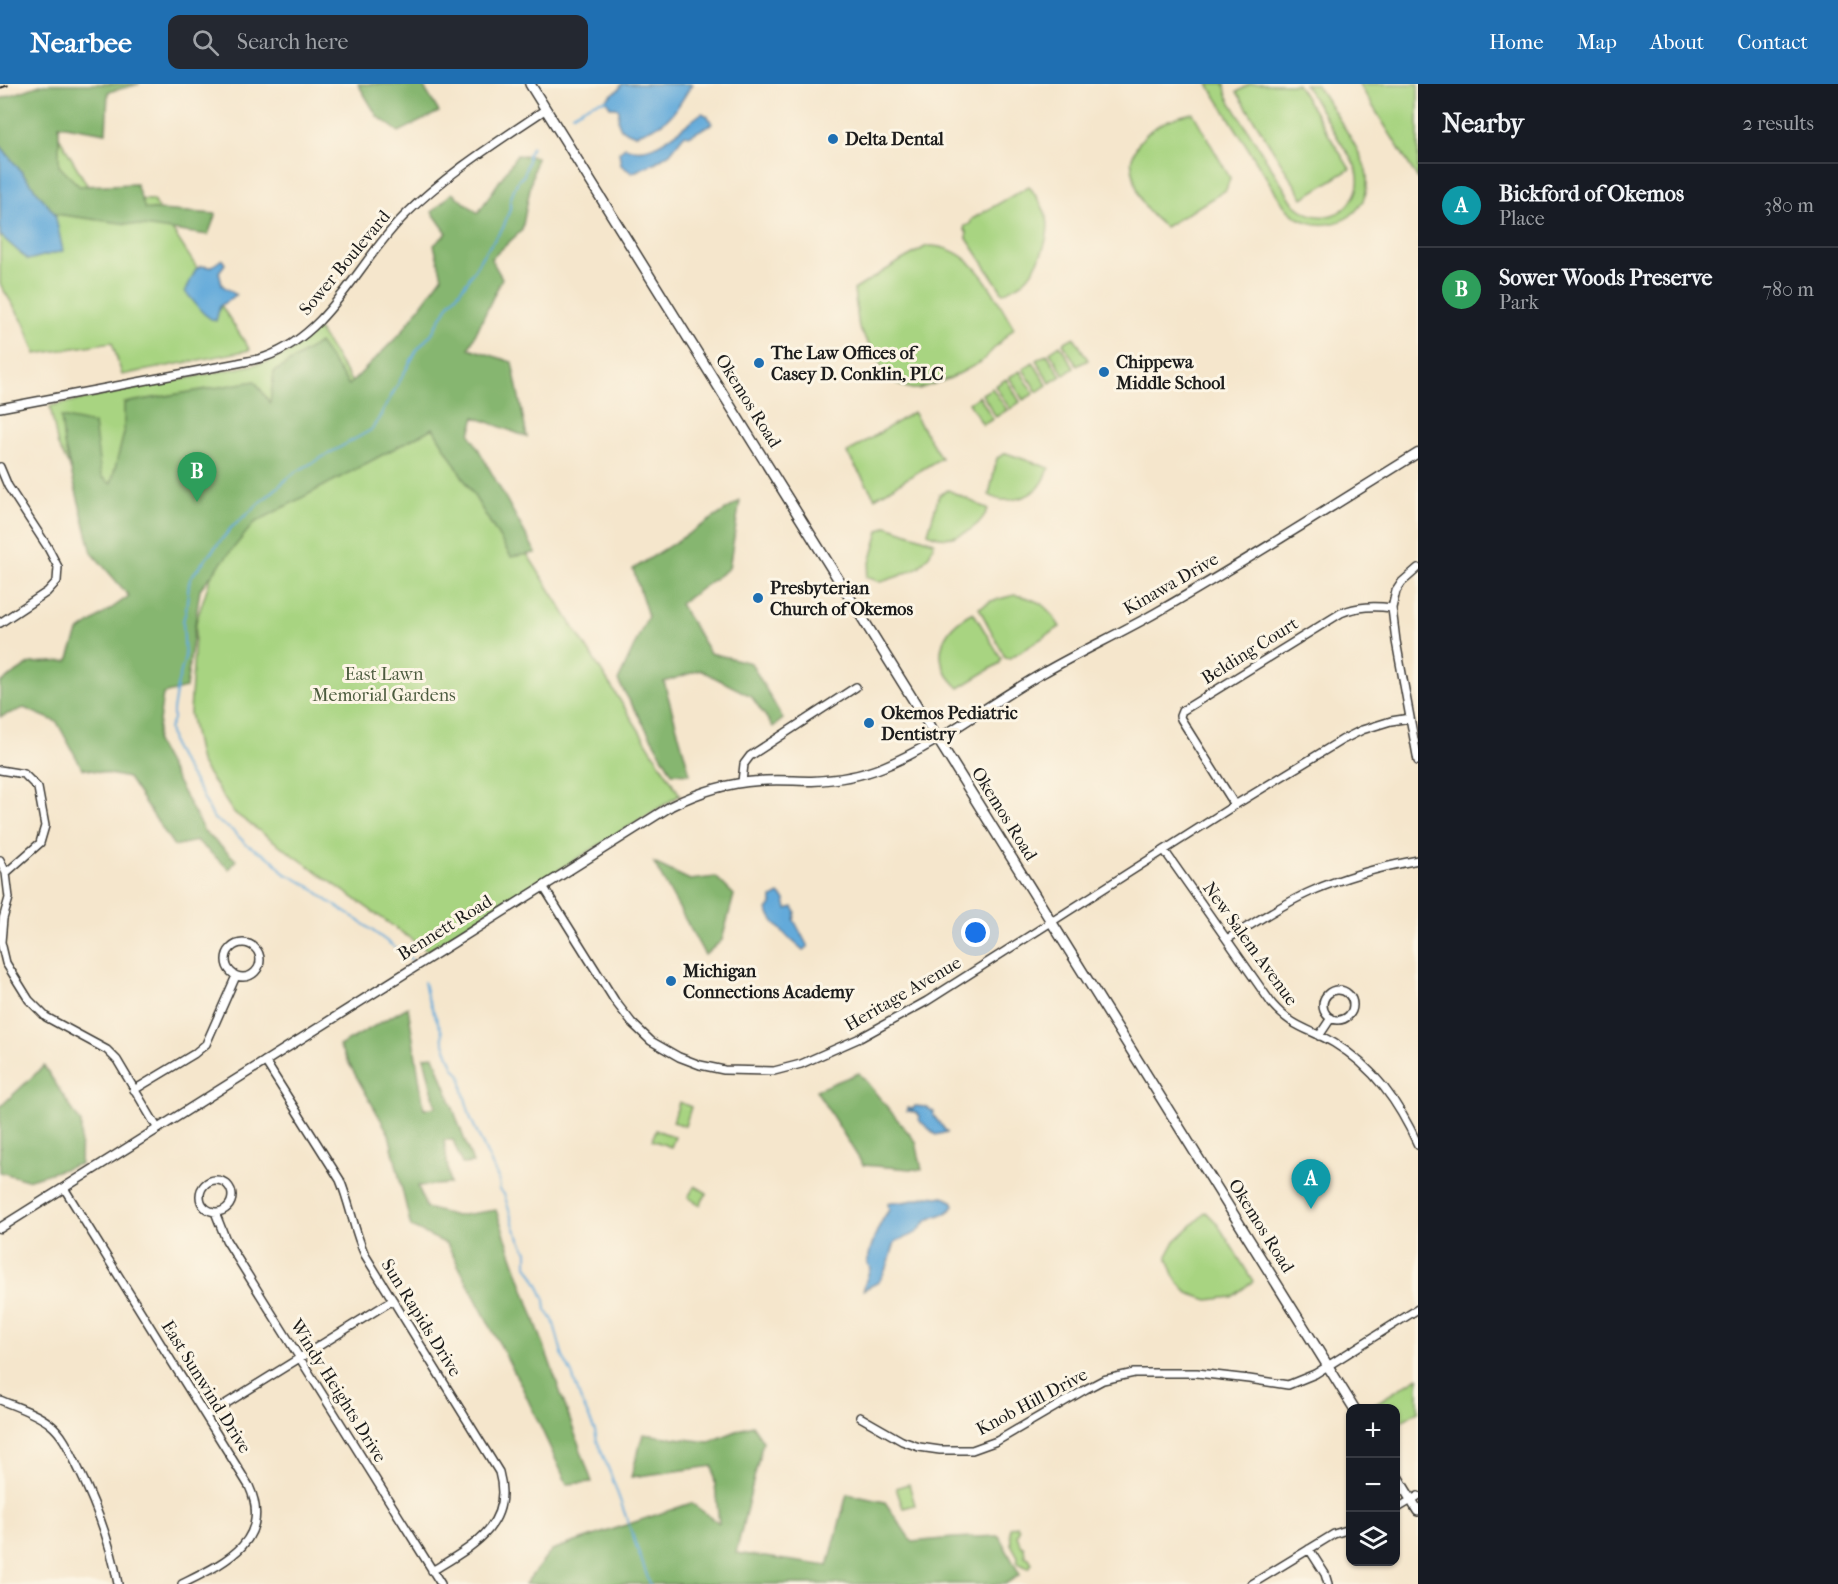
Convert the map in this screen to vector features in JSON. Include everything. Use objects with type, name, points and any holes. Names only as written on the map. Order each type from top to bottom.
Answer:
[{"type":"main road","name":"Okemos Road","points":[[530,84],[1352,1404]]},
{"type":"main road","points":[[1400,1481],[1415,1498],[1418,1511]]},
{"type":"street","name":"Sower Boulevard","points":[[0,408],[238,363],[264,357],[283,349],[316,324],[331,308],[378,245],[424,197],[488,147],[546,109]]},
{"type":"street","name":"Kinawa Drive","points":[[937,738],[1043,672],[1156,613],[1217,578],[1418,453]]},
{"type":"street","points":[[0,467],[8,486],[58,567],[57,581],[47,592],[0,623]]},
{"type":"street","points":[[1418,568],[1408,575],[1396,591],[1392,608],[1418,761]]},
{"type":"street","name":"Belding Court","points":[[1235,805],[1180,716],[1182,711],[1341,613],[1355,608],[1392,608]]},
{"type":"street","points":[[742,783],[744,764],[750,756],[856,687]]},
{"type":"street","name":"Heritage Avenue","points":[[543,886],[615,1001],[632,1023],[651,1041],[679,1058],[700,1065],[724,1070],[774,1071],[827,1054],[927,1001],[1235,805],[1362,730],[1410,718]]},
{"type":"street","name":"Bennett Road","points":[[0,1228],[671,806],[706,791],[742,783],[770,780],[828,780],[860,774],[894,762],[937,738]]},
{"type":"street","points":[[0,770],[24,774],[38,788],[45,826],[40,843],[6,873]]},
{"type":"street","name":"New Salem Avenue","points":[[1164,850],[1263,992],[1281,1014],[1296,1025],[1346,1051],[1373,1074],[1394,1100],[1418,1145]]},
{"type":"street","points":[[0,860],[6,873],[9,898],[3,918],[0,942],[6,963],[29,1000],[46,1017],[107,1050],[117,1060],[158,1129]]},
{"type":"street","points":[[1227,939],[1284,905],[1311,892],[1384,866],[1418,860]]},
{"type":"street","points":[[242,943],[253,946],[260,956],[259,967],[247,977],[236,976],[231,973],[226,963],[228,953],[236,945],[242,943]]},
{"type":"street","points":[[134,1090],[194,1054],[206,1044],[236,976]]},
{"type":"street","points":[[1333,990],[1345,991],[1352,1000],[1352,1011],[1343,1019],[1331,1018],[1323,1010],[1324,998],[1333,990]]},
{"type":"street","points":[[1318,1036],[1331,1018]]},
{"type":"street","name":"Sun Rapids Drive","points":[[265,1061],[340,1180],[362,1249],[499,1472],[502,1486],[500,1509],[490,1530],[478,1541],[432,1570]]},
{"type":"street","name":"Windy Heights Drive","points":[[215,1212],[227,1208],[232,1197],[228,1186],[217,1180],[206,1185],[200,1196],[204,1207],[215,1212],[226,1240],[441,1584]]},
{"type":"street","name":"East Sunwind Drive","points":[[64,1188],[249,1486],[256,1504],[256,1522],[251,1535],[238,1551],[182,1584]]},
{"type":"street","points":[[206,1416],[393,1300]]},
{"type":"street","name":"Knob Hill Drive","points":[[860,1417],[902,1441],[919,1447],[940,1450],[972,1450],[997,1441],[1103,1380],[1119,1376],[1142,1372],[1197,1373],[1288,1386],[1315,1374],[1418,1308]]},
{"type":"street","points":[[0,1400],[44,1419],[62,1437],[98,1511],[110,1548],[117,1584]]},
{"type":"street","points":[[1400,1506],[1415,1498]]},
{"type":"street","points":[[1252,1584],[1334,1534],[1346,1530]]},
{"type":"street","points":[[1309,1549],[1325,1574],[1328,1584]]},
{"type":"green space","points":[[43,84],[140,84],[108,92],[106,133],[59,125],[59,166],[79,186],[136,184],[145,209],[216,214],[208,235],[55,214],[0,145],[0,99]]},
{"type":"green space","points":[[358,84],[422,84],[439,112],[399,132],[377,116]]},
{"type":"green space","points":[[1208,84],[1225,84],[1231,103],[1294,204],[1312,215],[1327,216],[1339,212],[1350,203],[1358,185],[1358,178],[1352,160],[1304,84],[1316,84],[1354,143],[1365,168],[1366,193],[1359,207],[1349,216],[1337,222],[1322,224],[1308,222],[1295,215],[1283,204]]},
{"type":"green space","points":[[1250,84],[1297,84],[1350,169],[1303,198],[1237,92]]},
{"type":"green space","points":[[1359,84],[1418,84],[1418,179]]},
{"type":"green space","points":[[34,94],[94,197],[153,200],[250,350],[122,375],[112,342],[36,354],[24,323],[0,284],[0,104]]},
{"type":"green space","points":[[1193,113],[1230,178],[1226,190],[1165,227],[1153,217],[1139,196],[1132,158],[1141,140],[1156,127],[1174,118]]},
{"type":"green space","points":[[517,155],[536,157],[522,230],[491,259],[502,278],[469,348],[512,362],[527,437],[475,417],[470,434],[536,553],[511,557],[433,428],[254,523],[200,589],[186,688],[163,694],[156,742],[204,831],[236,860],[229,869],[197,841],[174,846],[128,778],[82,768],[57,722],[24,708],[0,717],[0,683],[31,663],[68,661],[78,632],[129,596],[92,553],[64,444],[61,417],[94,424],[101,476],[111,484],[124,433],[124,403],[255,381],[270,403],[274,372],[319,343],[349,385],[400,334],[442,277],[434,245],[447,233],[432,212],[452,193],[478,213]]},
{"type":"green space","points":[[1029,186],[1042,205],[1047,218],[1045,243],[1029,276],[1003,293],[966,237],[967,233],[964,229],[972,219]]},
{"type":"green space","points":[[927,246],[943,248],[970,263],[990,287],[1014,328],[981,362],[951,378],[919,389],[912,389],[899,385],[887,376],[859,328],[854,290]]},
{"type":"green space","name":"East Lawn Memorial Gardens","points":[[318,329],[392,445],[439,415],[680,795],[428,951],[233,812],[200,762],[190,713],[196,622],[217,558],[138,589],[58,446],[50,406],[267,362],[289,352]]},
{"type":"green space","points":[[1074,337],[1088,360],[1077,366],[1063,343]]},
{"type":"green space","points":[[1060,345],[1074,368],[1064,375],[1050,352]]},
{"type":"green space","points":[[1047,354],[1061,376],[1050,383],[1036,360]]},
{"type":"green space","points":[[1033,362],[1047,385],[1037,392],[1023,369]]},
{"type":"green space","points":[[1020,371],[1034,394],[1023,400],[1009,377]]},
{"type":"green space","points":[[1006,379],[1020,402],[1010,409],[995,386]]},
{"type":"green space","points":[[992,388],[1007,410],[996,417],[982,394]]},
{"type":"green space","points":[[979,396],[993,419],[983,425],[969,403]]},
{"type":"green space","points":[[913,412],[941,458],[875,498],[847,453]]},
{"type":"green space","points":[[1006,453],[1049,468],[1043,482],[1035,491],[1009,500],[989,495],[997,458]]},
{"type":"green space","points":[[948,490],[988,509],[978,524],[962,534],[936,536],[928,533],[939,495]]},
{"type":"green space","points":[[740,501],[729,568],[680,604],[710,653],[751,663],[783,719],[773,727],[751,696],[700,670],[664,682],[690,774],[672,773],[618,681],[648,616],[633,569]]},
{"type":"green space","points":[[887,526],[934,542],[930,554],[919,567],[881,582],[866,577],[879,531]]},
{"type":"green space","points":[[1015,595],[1042,604],[1060,627],[1010,658],[1005,657],[979,608],[991,601]]},
{"type":"green space","points":[[973,612],[1001,658],[1000,663],[959,688],[943,667],[942,646],[953,627]]},
{"type":"green space","points":[[654,863],[690,880],[716,877],[734,895],[722,940],[705,955]]},
{"type":"green space","points":[[408,1007],[424,1109],[436,1107],[424,1057],[434,1056],[473,1163],[462,1164],[453,1140],[444,1140],[450,1184],[418,1186],[426,1208],[456,1216],[496,1210],[592,1482],[567,1484],[521,1385],[447,1244],[411,1227],[389,1134],[339,1046]]},
{"type":"green space","points":[[44,1066],[81,1123],[80,1164],[27,1180],[0,1172],[0,1107]]},
{"type":"green space","points":[[859,1073],[916,1142],[922,1170],[863,1165],[816,1090]]},
{"type":"green space","points":[[679,1102],[691,1107],[685,1126],[673,1122]]},
{"type":"green space","points":[[656,1130],[675,1137],[671,1147],[652,1140]]},
{"type":"green space","points":[[695,1186],[707,1193],[700,1205],[688,1197]]},
{"type":"green space","points":[[1206,1212],[1217,1223],[1253,1281],[1232,1297],[1208,1300],[1188,1293],[1176,1280],[1167,1256],[1175,1241]]},
{"type":"green space","points":[[1418,1377],[1418,1411],[1400,1422],[1400,1404],[1374,1404]]},
{"type":"green space","points":[[752,1425],[763,1441],[736,1553],[828,1566],[847,1494],[885,1502],[912,1542],[999,1536],[1020,1575],[1005,1584],[525,1584],[552,1550],[691,1503],[719,1523],[713,1466],[631,1477],[643,1434],[709,1442]]},
{"type":"green space","points":[[909,1484],[915,1505],[903,1508],[896,1488]]},
{"type":"green space","points":[[1017,1526],[1020,1544],[1024,1547],[1025,1556],[1032,1563],[1029,1568],[1017,1563],[1018,1557],[1011,1544],[1010,1528]]},
{"type":"water","points":[[622,84],[692,84],[670,117],[657,126],[635,135],[621,129],[618,122],[619,110],[610,107],[606,99]]},
{"type":"water","points":[[702,113],[708,116],[712,124],[689,136],[684,135],[670,153],[656,162],[632,173],[621,165],[619,152],[625,147],[635,150],[656,145]]},
{"type":"water","points":[[0,145],[55,214],[63,251],[28,260],[0,235]]},
{"type":"water","points":[[222,259],[225,264],[219,272],[222,285],[236,295],[220,306],[216,321],[202,312],[185,292],[196,269],[201,266],[211,267]]},
{"type":"water","points":[[779,894],[785,900],[787,909],[793,907],[796,912],[794,920],[808,947],[803,950],[778,927],[767,910],[772,904],[772,898]]},
{"type":"water","points":[[915,1106],[926,1107],[934,1112],[933,1115],[947,1132],[936,1135],[919,1120],[920,1116],[915,1112],[907,1111],[907,1108],[913,1109]]},
{"type":"water","points":[[927,1196],[942,1196],[952,1201],[954,1206],[946,1213],[928,1220],[916,1233],[895,1242],[888,1265],[879,1282],[863,1290],[870,1268],[867,1263],[871,1249],[878,1228],[889,1210],[888,1203],[899,1203]]},
{"type":"waterway","points":[[573,114],[593,103],[607,100]]},
{"type":"waterway","points":[[412,960],[312,888],[285,874],[273,860],[246,844],[233,831],[214,819],[174,749],[169,729],[185,657],[183,621],[191,577],[231,528],[294,473],[371,430],[417,350],[432,333],[449,304],[467,282],[503,228],[514,189],[524,175],[528,154],[532,147]]},
{"type":"waterway","points":[[424,982],[427,996],[442,1032],[443,1041],[454,1068],[461,1075],[471,1119],[498,1178],[499,1190],[504,1194],[515,1229],[527,1252],[527,1265],[545,1300],[546,1310],[553,1320],[563,1357],[595,1431],[650,1584]]},
{"type":"railway","points":[[0,88],[12,84]]},
{"type":"place","name":"Delta Dental","points":[[833,139]]},
{"type":"place","name":"The Law Offices of Casey D. Conklin, PLC","points":[[759,363]]},
{"type":"place","name":"Chippewa Middle School","points":[[1104,372]]},
{"type":"place","name":"Sower Woods Preserve","points":[[197,502]]},
{"type":"place","name":"Presbyterian Church of Okemos","points":[[758,598]]},
{"type":"place","name":"Okemos Pediatric Dentistry","points":[[869,723]]},
{"type":"place","name":"Michigan Connections Academy","points":[[671,981]]},
{"type":"place","name":"Bickford of Okemos","points":[[1311,1209]]}]
